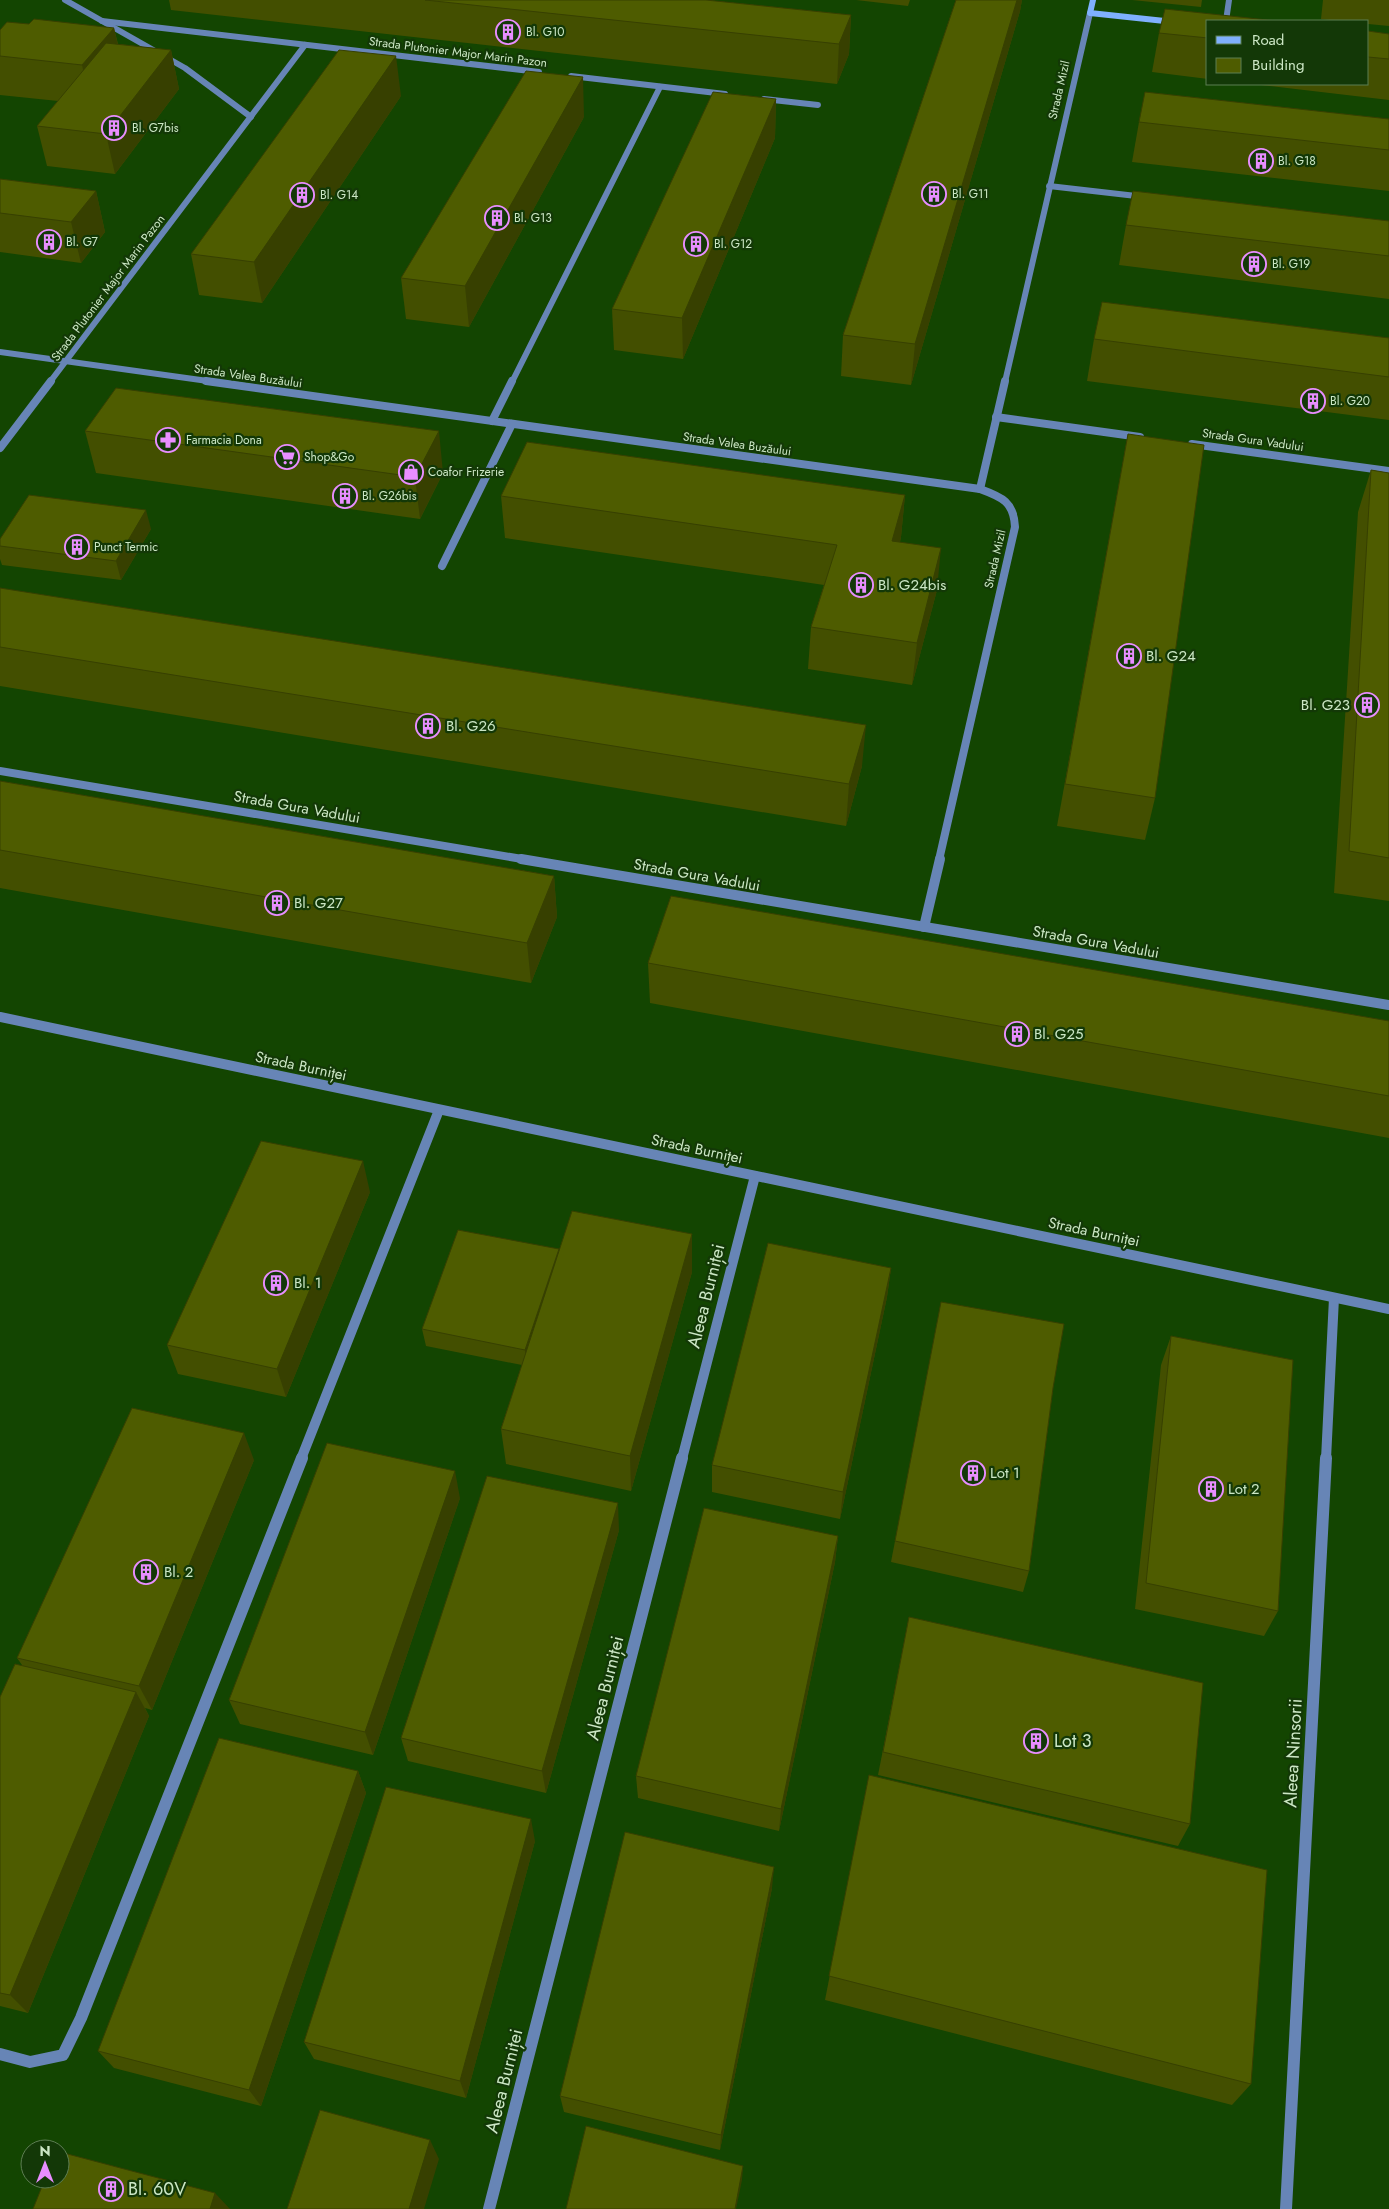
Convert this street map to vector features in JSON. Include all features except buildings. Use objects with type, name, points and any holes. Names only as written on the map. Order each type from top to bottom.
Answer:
[{"type":"street","name":"Strada Plutonier Major Marin Pazon","points":[[65,0],[197,77],[228,98],[251,117]]},
{"type":"street","name":"Strada Mizil","points":[[924,927],[1016,527],[1016,515],[1009,504],[1001,496],[980,488],[1093,0]]},
{"type":"street","points":[[1226,20],[1229,0]]},
{"type":"street","points":[[1090,14],[1180,23]]},
{"type":"street","name":"Strada Plutonier Major Marin Pazon","points":[[102,22],[551,74]]},
{"type":"street","name":"Strada Plutonier Major Marin Pazon","points":[[0,448],[305,45]]},
{"type":"street","name":"Strada Plutonier Major Marin Pazon","points":[[561,75],[729,95]]},
{"type":"street","points":[[492,421],[660,87]]},
{"type":"street","points":[[758,98],[818,105]]},
{"type":"street","points":[[1050,186],[1157,199]]},
{"type":"street","name":"Strada Valea Buzăului","points":[[0,352],[980,488]]},
{"type":"street","points":[[996,417],[1148,438]]},
{"type":"street","points":[[442,566],[512,424]]},
{"type":"street","name":"Strada Gura Vadului","points":[[1187,444],[1389,471]]},
{"type":"street","name":"Strada Gura Vadului","points":[[0,771],[1389,1005]]},
{"type":"street","name":"Strada Burniței","points":[[0,1017],[1389,1309]]},
{"type":"street","points":[[0,2054],[30,2062],[63,2055],[80,2018],[439,1110]]},
{"type":"street","name":"Aleea Burniței","points":[[489,2209],[755,1176]]},
{"type":"street","name":"Aleea Ninsorii","points":[[1286,2209],[1334,1298]]},
{"type":"place","name":"Bl. G10","points":[[508,32]]},
{"type":"place","name":"Bl. G7bis","points":[[114,128]]},
{"type":"place","name":"Bl. G18","points":[[1261,161]]},
{"type":"place","name":"Bl. G11","points":[[934,194]]},
{"type":"place","name":"Bl. G14","points":[[302,195]]},
{"type":"place","name":"Bl. G13","points":[[497,218]]},
{"type":"place","name":"Bl. G7","points":[[49,242]]},
{"type":"place","name":"Bl. G12","points":[[696,244]]},
{"type":"place","name":"Bl. G19","points":[[1254,264]]},
{"type":"place","name":"Bl. G20","points":[[1313,401]]},
{"type":"place","name":"Farmacia Dona","points":[[168,440]]},
{"type":"place","name":"Shop&Go","points":[[287,457]]},
{"type":"place","name":"Coafor Frizerie","points":[[411,472]]},
{"type":"place","name":"Bl. G26bis","points":[[345,496]]},
{"type":"place","name":"Punct Termic","points":[[77,547]]},
{"type":"place","name":"Bl. G24bis","points":[[861,585]]},
{"type":"place","name":"Bl. G24","points":[[1129,656]]},
{"type":"place","name":"Bl. G23","points":[[1367,705]]},
{"type":"place","name":"Bl. G26","points":[[428,726]]},
{"type":"place","name":"Bl. G27","points":[[277,903]]},
{"type":"place","name":"Bl. G25","points":[[1017,1034]]},
{"type":"place","name":"Bl. 1","points":[[276,1283]]},
{"type":"place","name":"Lot 1","points":[[973,1473]]},
{"type":"place","name":"Lot 2","points":[[1211,1489]]},
{"type":"place","name":"Bl. 2","points":[[146,1572]]},
{"type":"place","name":"Lot 3","points":[[1036,1741]]},
{"type":"place","name":"Bl. 60V","points":[[111,2189]]}]
